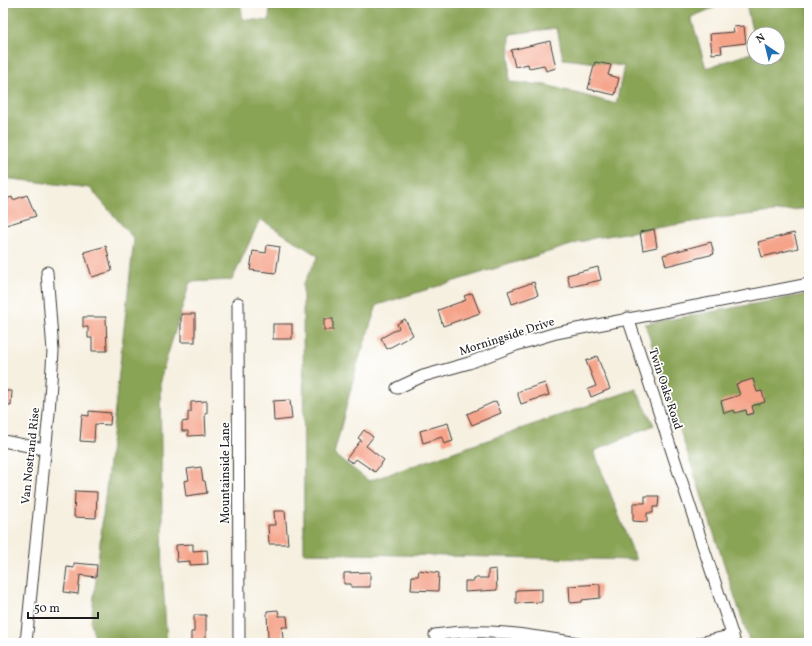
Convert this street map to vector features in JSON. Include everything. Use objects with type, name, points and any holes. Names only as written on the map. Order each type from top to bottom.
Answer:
[{"type":"street","name":"Van Nostrand Rise","points":[[26,643],[44,449],[49,413],[53,351],[47,272]]},
{"type":"street","points":[[628,318],[809,284]]},
{"type":"street","name":"Mountainside Lane","points":[[238,303],[239,643]]},
{"type":"street","name":"Morningside Drive","points":[[397,388],[423,376],[469,363],[516,345],[556,334],[628,318]]},
{"type":"street","name":"Twin Oaks Road","points":[[628,318],[734,639]]},
{"type":"street","points":[[3,441],[44,449]]},
{"type":"street","points":[[435,635],[480,630],[578,643]]},
{"type":"street","points":[[700,643],[734,639]]},
{"type":"green space","points":[[3,3],[240,3],[243,19],[269,21],[270,3],[726,3],[691,17],[706,68],[746,55],[746,66],[786,66],[786,26],[751,26],[746,3],[809,3],[809,208],[718,218],[594,238],[377,305],[357,365],[334,454],[369,481],[636,389],[654,425],[594,451],[636,560],[304,553],[303,284],[318,256],[260,219],[232,280],[190,282],[160,380],[163,584],[167,643],[96,643],[91,623],[134,239],[90,188],[3,178]],"holes":[[[557,28],[563,59],[624,66],[616,104],[546,85],[509,82],[510,34]]]},
{"type":"green space","points":[[809,294],[809,643],[750,643],[645,324]]},
{"type":"building","points":[[744,26],[746,43],[721,46],[722,53],[712,54],[710,34],[734,32],[733,27]]},
{"type":"building","points":[[550,41],[556,68],[546,71],[544,65],[529,68],[528,64],[515,67],[511,50]]},
{"type":"building","points":[[595,62],[611,65],[608,75],[619,78],[615,95],[588,89]]},
{"type":"building","points":[[27,195],[36,216],[3,226],[3,200],[12,197],[13,200]]},
{"type":"building","points":[[654,229],[657,247],[643,250],[640,232]]},
{"type":"building","points":[[794,233],[798,248],[762,257],[758,242]]},
{"type":"building","points":[[711,242],[714,254],[666,266],[663,255]]},
{"type":"building","points":[[267,245],[280,247],[276,273],[250,270],[253,251],[266,253]]},
{"type":"building","points":[[106,246],[112,271],[92,277],[84,252]]},
{"type":"building","points":[[598,267],[601,280],[570,287],[567,275]]},
{"type":"building","points":[[534,282],[538,295],[512,304],[508,291]]},
{"type":"building","points":[[472,293],[480,313],[443,326],[438,310],[466,300],[464,296]]},
{"type":"building","points":[[181,314],[195,314],[195,342],[181,342]]},
{"type":"building","points":[[83,317],[106,317],[107,351],[92,351],[92,338],[88,338],[88,327],[83,327]]},
{"type":"building","points":[[324,319],[333,319],[333,330],[324,330]]},
{"type":"building","points":[[405,319],[413,335],[387,349],[381,338],[399,328],[397,324]]},
{"type":"building","points":[[273,324],[292,324],[292,339],[273,339]]},
{"type":"building","points":[[597,356],[610,389],[591,397],[588,389],[596,386],[586,361]]},
{"type":"building","points":[[753,379],[757,392],[762,391],[765,402],[752,406],[754,413],[747,415],[746,410],[735,413],[734,410],[724,413],[721,401],[740,395],[736,384]]},
{"type":"building","points":[[545,383],[549,395],[521,404],[517,392]]},
{"type":"building","points":[[3,391],[12,391],[11,406],[3,405]]},
{"type":"building","points":[[290,400],[292,419],[274,421],[273,401]]},
{"type":"building","points":[[207,401],[207,413],[205,414],[206,435],[188,436],[188,431],[182,431],[182,422],[188,421],[188,412],[191,412],[191,402]]},
{"type":"building","points":[[496,401],[501,413],[472,425],[467,414]]},
{"type":"building","points":[[89,411],[111,413],[110,425],[95,424],[94,442],[80,441],[82,415],[89,416]]},
{"type":"building","points":[[448,423],[453,441],[444,444],[442,437],[423,443],[420,431]]},
{"type":"building","points":[[364,430],[373,437],[366,446],[384,460],[375,472],[356,459],[353,463],[346,459],[361,440],[358,438]]},
{"type":"building","points":[[201,467],[207,493],[186,496],[184,481],[189,480],[187,469]]},
{"type":"building","points":[[75,491],[97,492],[96,518],[74,517]]},
{"type":"building","points":[[645,496],[659,496],[658,507],[653,507],[653,513],[647,513],[647,522],[633,521],[633,503],[645,503]]},
{"type":"building","points":[[274,511],[285,511],[288,544],[269,544],[268,525],[275,525]]},
{"type":"building","points":[[193,544],[193,551],[207,550],[208,564],[190,565],[190,561],[177,562],[176,545]]},
{"type":"building","points":[[74,563],[97,565],[96,577],[80,575],[78,594],[64,592],[67,567],[74,568]]},
{"type":"building","points":[[496,569],[497,590],[465,592],[465,581],[474,581],[474,578],[488,578],[488,570]]},
{"type":"building","points":[[419,570],[439,573],[438,591],[411,590],[412,576],[418,576]]},
{"type":"building","points":[[370,572],[370,587],[351,587],[351,584],[344,584],[344,573]]},
{"type":"building","points":[[600,584],[600,598],[570,603],[569,586]]},
{"type":"building","points":[[542,589],[542,602],[516,603],[516,590]]},
{"type":"building","points":[[278,610],[279,616],[287,616],[288,627],[282,627],[283,640],[268,641],[267,611]]},
{"type":"building","points":[[194,615],[206,615],[206,643],[191,643],[191,632],[194,632]]}]
